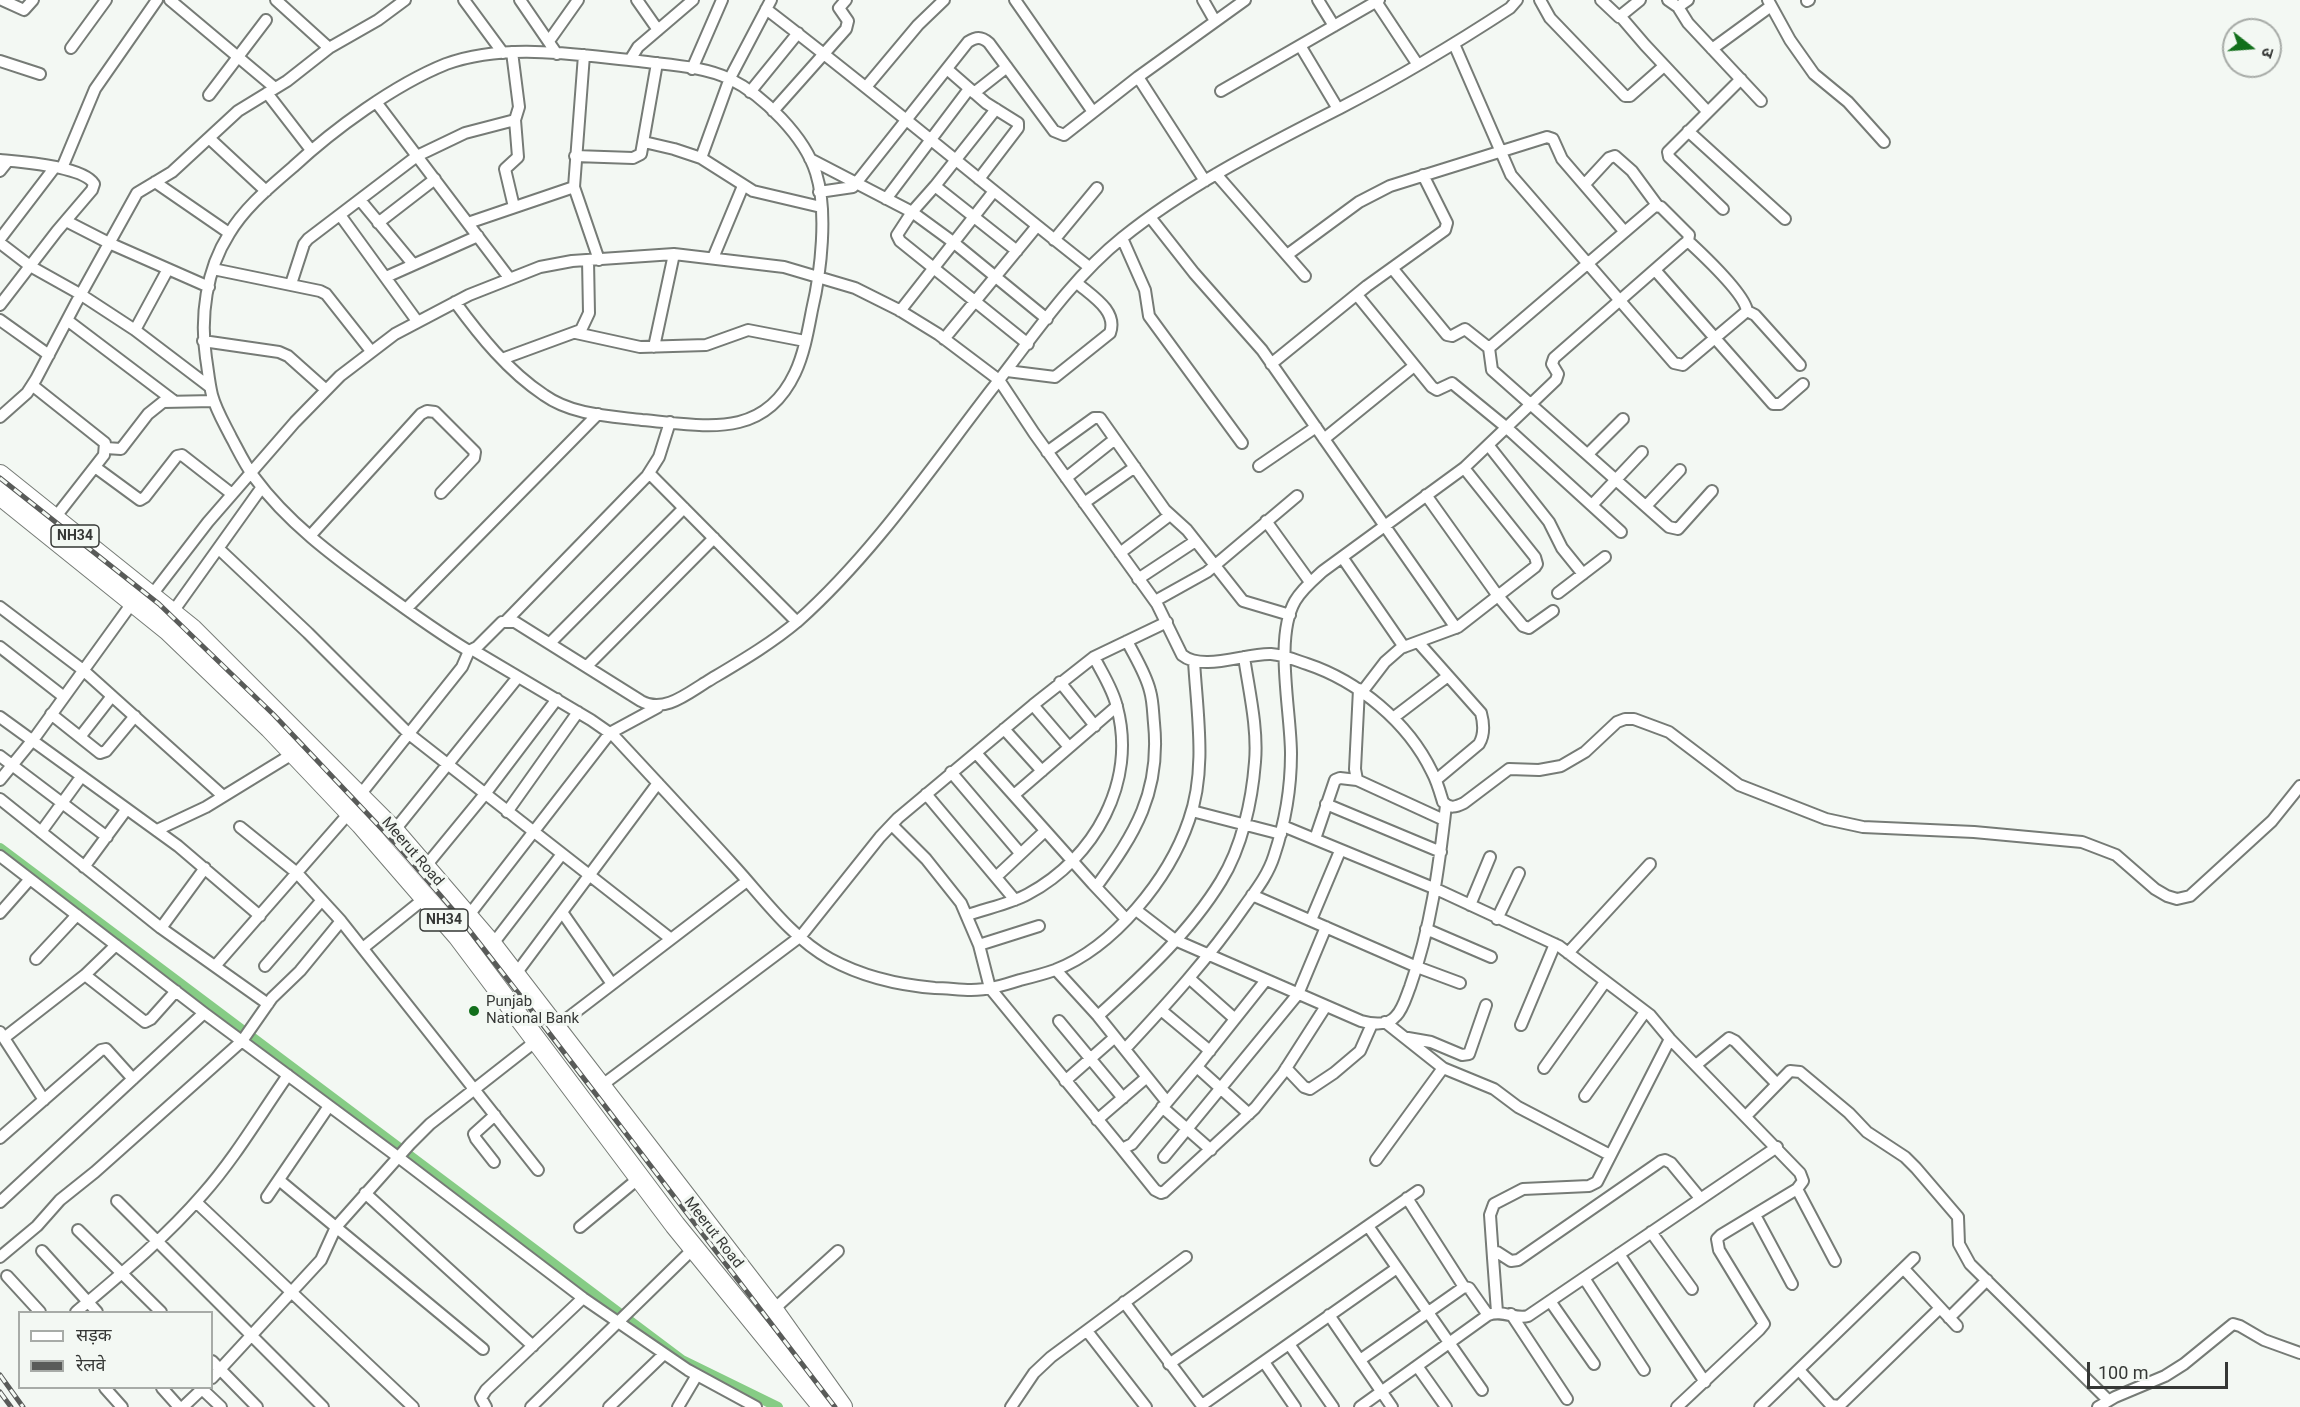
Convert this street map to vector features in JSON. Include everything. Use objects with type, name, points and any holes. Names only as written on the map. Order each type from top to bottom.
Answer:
[{"type":"highway","name":"Meerut Road","points":[[0,475],[142,596],[170,631],[294,753],[355,804],[394,831],[492,945],[556,1027],[661,1167],[773,1310],[842,1407]]},
{"type":"highway","name":"Meerut Road","points":[[2,501],[142,596],[172,613],[192,629],[355,804],[693,1249],[823,1407]]},
{"type":"street","points":[[2,0],[22,10],[26,10],[33,0]]},
{"type":"street","points":[[71,48],[105,0]]},
{"type":"street","points":[[157,0],[95,88],[59,167],[0,241],[30,266],[80,294],[135,330],[210,387]]},
{"type":"street","points":[[170,0],[238,57],[271,91],[311,150]]},
{"type":"street","points":[[276,0],[329,48]]},
{"type":"street","points":[[2,413],[32,385],[137,193],[172,172],[238,111],[271,91],[329,48],[378,20],[405,0]]},
{"type":"street","points":[[464,0],[508,53],[519,107],[515,120],[518,157],[505,169],[514,207]]},
{"type":"street","points":[[520,0],[557,54]]},
{"type":"street","points":[[549,41],[578,0]]},
{"type":"street","points":[[637,0],[658,30]]},
{"type":"street","points":[[630,60],[638,47],[693,0]]},
{"type":"street","points":[[692,69],[722,0]]},
{"type":"street","points":[[773,111],[847,27],[848,21],[839,8],[846,0]]},
{"type":"street","points":[[866,87],[918,25],[944,0]]},
{"type":"street","points":[[1016,0],[1093,112]]},
{"type":"street","points":[[1203,0],[1215,21]]},
{"type":"street","points":[[819,192],[850,189],[856,183],[968,42],[981,38],[989,43],[1058,134],[1064,135],[1138,77],[1245,0]]},
{"type":"street","points":[[1318,0],[1334,26]]},
{"type":"street","points":[[455,933],[610,733],[678,699],[740,663],[796,622],[844,575],[875,540],[1089,267],[1122,238],[1216,174],[1418,65],[1510,8],[1517,0]]},
{"type":"street","points":[[1540,0],[1550,18],[1625,96],[1629,96],[1664,66]]},
{"type":"street","points":[[1601,0],[1613,13],[1622,17],[1707,111]]},
{"type":"street","points":[[1622,17],[1640,0]]},
{"type":"street","points":[[1668,0],[1678,7],[1688,23],[1761,101]]},
{"type":"street","points":[[1678,7],[1688,0]]},
{"type":"street","points":[[1221,92],[1376,1],[1418,65]]},
{"type":"street","points":[[1712,49],[1769,3],[1790,40],[1814,74],[1848,102],[1884,142]]},
{"type":"street","points":[[701,158],[730,78],[769,4],[798,33],[1089,267]]},
{"type":"street","points":[[209,95],[266,20]]},
{"type":"street","points":[[750,92],[798,33]]},
{"type":"street","points":[[1454,44],[1511,175],[1677,365],[1683,365],[1747,311],[1747,305],[1738,294],[1688,240]]},
{"type":"street","points":[[1301,47],[1338,109]]},
{"type":"street","points":[[455,302],[483,340],[541,394],[557,404],[598,414],[708,426],[742,422],[764,412],[786,390],[797,370],[805,341],[820,277],[821,207],[816,174],[806,150],[773,111],[730,78],[657,63],[584,55],[508,53],[478,56],[448,64],[410,81],[376,102],[311,150],[254,202],[229,233],[213,269],[205,301],[203,341],[214,401],[251,473],[310,536],[335,559],[406,609],[610,733],[784,922],[816,950],[852,970],[908,986],[972,990],[990,988],[1056,970],[1104,940],[1136,910],[1172,858],[1192,811],[1200,763],[1194,661]]},
{"type":"street","points":[[502,359],[576,333],[585,325],[589,313],[593,260],[574,187],[584,55]]},
{"type":"street","points":[[0,74],[2,62],[40,74]]},
{"type":"street","points":[[575,156],[638,157],[643,151],[657,63]]},
{"type":"street","points":[[886,199],[971,91],[1007,68]]},
{"type":"street","points":[[947,69],[971,91],[1019,126],[979,179]]},
{"type":"street","points":[[1138,77],[1205,181]]},
{"type":"street","points":[[1723,208],[1668,155],[1670,150],[1707,111],[1741,79]]},
{"type":"street","points":[[376,102],[510,279]]},
{"type":"street","points":[[996,109],[912,212],[898,236],[900,241],[1028,344]]},
{"type":"street","points":[[291,284],[306,242],[417,156],[465,133],[515,120]]},
{"type":"street","points":[[1688,131],[1785,219]]},
{"type":"street","points":[[1287,255],[1359,202],[1390,186],[1550,136],[1562,159],[1624,231]]},
{"type":"street","points":[[208,138],[266,191]]},
{"type":"street","points":[[644,142],[674,148],[701,158],[753,191],[821,207]]},
{"type":"street","points":[[1125,1049],[1209,955],[1266,876],[1282,830],[1290,786],[1291,753],[1284,656],[1290,615],[1296,600],[1310,582],[1464,468],[1489,446],[1558,378],[1552,364],[1554,358],[1688,240],[1689,235],[1657,205],[1632,171],[1615,156],[1610,158],[1585,183]]},
{"type":"street","points":[[810,159],[912,212],[1047,318]]},
{"type":"street","points":[[0,171],[4,160],[59,167],[86,177],[94,183],[92,190],[0,305]]},
{"type":"street","points":[[1216,174],[1305,276]]},
{"type":"street","points":[[1271,364],[1357,295],[1447,228],[1447,223],[1423,175]]},
{"type":"street","points":[[378,223],[435,179]]},
{"type":"street","points":[[155,182],[229,233]]},
{"type":"street","points":[[713,258],[743,186]]},
{"type":"street","points":[[935,186],[1017,251]]},
{"type":"street","points":[[468,223],[574,187]]},
{"type":"street","points":[[1054,240],[1097,188]]},
{"type":"street","points":[[900,311],[994,190]]},
{"type":"street","points":[[360,200],[413,264]]},
{"type":"street","points":[[1489,348],[1657,205]]},
{"type":"street","points":[[340,215],[417,321]]},
{"type":"street","points":[[1150,217],[1271,364],[1456,628]]},
{"type":"street","points":[[66,221],[109,243],[208,287]]},
{"type":"street","points":[[944,339],[1037,226]]},
{"type":"street","points":[[386,277],[478,236]]},
{"type":"street","points":[[1122,238],[1145,290],[1149,316],[1242,443]]},
{"type":"street","points":[[654,347],[674,254]]},
{"type":"street","points":[[0,780],[142,596],[325,389],[371,351],[417,321],[455,302],[540,267],[593,260],[674,254],[784,267],[855,288],[900,311],[1003,376],[1047,452],[1155,601],[1182,655],[1194,661],[1270,654],[1284,656],[1330,672],[1360,690],[1393,718],[1426,760],[1446,805],[1456,807],[1464,803],[1509,769],[1539,770],[1561,766],[1585,752],[1617,722],[1634,719],[1669,732],[1739,785],[1826,819],[1863,827],[1974,832],[2082,842],[2116,855],[2155,889],[2167,896],[2184,899],[2272,821],[2300,786]]},
{"type":"street","points":[[1392,268],[1447,335],[1452,336],[1464,329],[1489,348],[1492,370],[1669,527],[1678,529],[1712,491]]},
{"type":"street","points":[[135,330],[168,269]]},
{"type":"street","points":[[213,269],[310,288],[326,294],[371,351]]},
{"type":"street","points":[[1654,270],[1776,405],[1803,384]]},
{"type":"street","points":[[1003,376],[1054,377],[1110,333],[1112,318],[1108,311],[1077,283]]},
{"type":"street","points":[[1357,295],[1432,387],[1437,390],[1452,383],[1507,428],[1621,532]]},
{"type":"street","points":[[1747,311],[1755,315],[1800,365]]},
{"type":"street","points":[[0,320],[49,355]]},
{"type":"street","points":[[67,320],[174,401]]},
{"type":"street","points":[[576,333],[627,346],[654,347],[706,345],[748,330],[805,341]]},
{"type":"street","points":[[203,341],[279,352],[288,356],[325,389]]},
{"type":"street","points":[[1324,439],[1414,366]]},
{"type":"street","points":[[32,385],[103,440],[106,448],[104,455],[54,519]]},
{"type":"street","points":[[106,448],[121,449],[157,406],[163,402],[214,401]]},
{"type":"street","points":[[310,536],[421,414],[427,411],[435,412],[475,452],[474,458],[441,493]]},
{"type":"street","points":[[406,609],[598,414]]},
{"type":"street","points":[[1047,452],[1094,418],[1100,418],[1170,515],[1187,530],[1194,542],[1243,601],[1290,615]]},
{"type":"street","points":[[1588,454],[1623,419]]},
{"type":"street","points":[[216,965],[355,804],[462,667],[471,650],[506,621],[649,473],[659,457],[670,422]]},
{"type":"street","points":[[1259,466],[1316,427]]},
{"type":"street","points":[[1066,478],[1115,439]]},
{"type":"street","points":[[1489,446],[1548,522],[1560,545],[1583,574]]},
{"type":"street","points":[[1592,505],[1642,452]]},
{"type":"street","points":[[94,467],[140,500],[180,455],[232,494]]},
{"type":"street","points":[[1084,503],[1135,467]]},
{"type":"street","points":[[1358,780],[1355,769],[1360,690],[1385,662],[1404,647],[1456,628],[1535,567],[1536,560],[1464,468]]},
{"type":"street","points":[[1646,506],[1680,470]]},
{"type":"street","points":[[649,473],[796,622]]},
{"type":"street","points":[[172,613],[262,487]]},
{"type":"street","points":[[1426,495],[1498,596],[1526,628],[1553,611]]},
{"type":"street","points":[[1155,601],[1202,575],[1297,496]]},
{"type":"street","points":[[550,643],[684,508]]},
{"type":"street","points":[[1120,553],[1170,515]]},
{"type":"street","points":[[1266,522],[1310,582]]},
{"type":"street","points":[[587,666],[714,538]]},
{"type":"street","points":[[1138,579],[1194,542]]},
{"type":"street","points":[[219,549],[308,633],[409,734],[671,939]]},
{"type":"street","points":[[1342,557],[1404,647]]},
{"type":"street","points":[[1558,593],[1605,557]]},
{"type":"street","points":[[0,607],[83,670],[223,796]]},
{"type":"street","points":[[506,621],[515,622],[641,701],[658,707]]},
{"type":"street","points":[[601,1086],[801,936],[891,825],[1060,682],[1094,657],[1167,622]]},
{"type":"street","points":[[1096,887],[1126,846],[1138,823],[1150,789],[1155,759],[1156,745],[1151,692],[1127,641]]},
{"type":"street","points":[[1418,642],[1480,713],[1484,730],[1479,744],[1436,780]]},
{"type":"street","points":[[0,647],[64,697]]},
{"type":"street","points":[[968,915],[1015,900],[1034,890],[1073,862],[1099,827],[1115,792],[1123,754],[1123,737],[1117,706],[1094,657]]},
{"type":"street","points":[[1098,1016],[1175,940],[1222,879],[1245,824],[1256,761],[1244,657]]},
{"type":"street","points":[[1393,718],[1448,676]]},
{"type":"street","points":[[394,831],[518,677]]},
{"type":"street","points":[[1060,682],[1095,726]]},
{"type":"street","points":[[80,737],[112,696]]},
{"type":"street","points":[[425,867],[557,699]]},
{"type":"street","points":[[1033,705],[1069,747]]},
{"type":"street","points":[[1014,795],[1117,706]]},
{"type":"street","points":[[507,812],[578,712]]},
{"type":"street","points":[[51,714],[97,751],[103,753],[135,716]]},
{"type":"street","points":[[0,717],[126,810],[157,830],[260,916]]},
{"type":"street","points":[[1004,729],[1042,771]]},
{"type":"street","points":[[157,830],[191,815],[294,753]]},
{"type":"street","points":[[976,753],[1126,919]]},
{"type":"street","points":[[0,756],[106,837]]},
{"type":"street","points":[[951,772],[1020,853]]},
{"type":"street","points":[[41,832],[81,777]]},
{"type":"street","points":[[1315,839],[1337,778],[1358,780],[1444,820]]},
{"type":"street","points":[[515,975],[658,783]]},
{"type":"street","points":[[926,794],[1015,900]]},
{"type":"street","points":[[0,799],[161,928],[268,1004]]},
{"type":"street","points":[[1326,804],[1440,852]]},
{"type":"street","points":[[1136,910],[1175,940],[1326,1006],[1372,1024],[1385,1023],[1396,1016],[1402,1008],[1417,967],[1436,890],[1446,805]]},
{"type":"street","points":[[84,867],[126,810]]},
{"type":"street","points":[[1192,811],[1315,839],[1555,944],[1645,1012],[1777,1147],[1802,1176],[1803,1181],[1797,1189],[1721,1234],[1717,1244],[1764,1323],[1683,1405]]},
{"type":"street","points":[[891,825],[941,877],[968,915],[979,945],[990,988],[1096,1120],[1155,1190],[1161,1194],[1268,1094],[1326,1006]]},
{"type":"street","points":[[240,827],[297,873],[341,921],[538,1170]]},
{"type":"street","points":[[996,877],[1045,831]]},
{"type":"street","points":[[1311,921],[1340,851]]},
{"type":"street","points":[[492,945],[562,855]]},
{"type":"street","points":[[0,856],[204,1012],[246,1036],[288,1075],[400,1155],[583,1299],[697,1375],[756,1407]]},
{"type":"street","points":[[1470,905],[1490,857]]},
{"type":"street","points":[[1568,953],[1594,922],[1650,864]]},
{"type":"street","points":[[161,928],[205,868]]},
{"type":"street","points":[[1497,919],[1519,873]]},
{"type":"street","points":[[0,913],[30,879]]},
{"type":"street","points":[[556,1027],[747,881]]},
{"type":"street","points":[[1252,895],[1417,967],[1460,983]]},
{"type":"street","points":[[363,948],[425,898]]},
{"type":"street","points":[[265,966],[322,900]]},
{"type":"street","points":[[562,912],[612,984]]},
{"type":"street","points":[[36,958],[76,915]]},
{"type":"street","points":[[0,1257],[37,1226],[60,1200],[95,1172],[246,1036],[268,1004],[300,971],[341,921]]},
{"type":"street","points":[[979,945],[1039,926]]},
{"type":"street","points":[[1164,1157],[1298,994],[1326,927]]},
{"type":"street","points":[[1426,929],[1491,957]]},
{"type":"street","points":[[1521,1025],[1555,944]]},
{"type":"street","points":[[44,1100],[2,1035],[85,975],[116,945]]},
{"type":"street","points":[[1056,970],[1098,1016],[1148,1077],[1165,1104],[1187,1129],[1211,1149]]},
{"type":"street","points":[[85,975],[146,1022],[176,991]]},
{"type":"street","points":[[1188,978],[1235,1019]]},
{"type":"street","points":[[1122,1149],[1132,1144],[1266,980]]},
{"type":"street","points":[[1544,1068],[1605,982]]},
{"type":"street","points":[[1405,1038],[1431,1042],[1462,1055],[1469,1054],[1486,1005]]},
{"type":"street","points":[[1161,1010],[1210,1051]]},
{"type":"street","points":[[0,1202],[204,1012]]},
{"type":"street","points":[[1585,1096],[1645,1012]]},
{"type":"street","points":[[1059,1020],[1123,1098]]},
{"type":"street","points":[[1385,1023],[1443,1068],[1494,1089],[1518,1107],[1610,1155]]},
{"type":"street","points":[[1286,1068],[1304,1087],[1310,1089],[1360,1051],[1372,1024]]},
{"type":"street","points":[[1065,1081],[1115,1037]]},
{"type":"street","points":[[1696,1065],[1729,1038],[1735,1041],[1777,1084]]},
{"type":"street","points":[[1493,1313],[1490,1215],[1494,1204],[1522,1189],[1557,1189],[1593,1185],[1600,1178],[1670,1039]]},
{"type":"street","points":[[257,1407],[216,1365],[251,1335],[291,1292],[324,1254],[336,1227],[410,1144],[474,1089],[536,1041]]},
{"type":"street","points":[[0,1138],[104,1049],[133,1079]]},
{"type":"street","points":[[1197,1067],[1249,1114]]},
{"type":"street","points":[[1376,1160],[1443,1068]]},
{"type":"street","points":[[1746,1116],[1790,1071],[1798,1071],[1849,1113],[1866,1132],[1911,1162],[1958,1217],[1958,1238],[1962,1253],[2108,1400]]},
{"type":"street","points":[[77,1311],[158,1241],[196,1202],[226,1167],[288,1075]]},
{"type":"street","points":[[1096,1120],[1148,1077]]},
{"type":"street","points":[[267,1197],[329,1106]]},
{"type":"street","points":[[494,1162],[474,1134],[495,1115]]},
{"type":"street","points":[[1360,1407],[1493,1313],[1524,1317],[1550,1301],[1777,1147]]},
{"type":"street","points":[[1493,1258],[1497,1252],[1511,1261],[1518,1260],[1661,1161],[1671,1163],[1700,1198]]},
{"type":"street","points":[[580,1227],[639,1178]]},
{"type":"street","points":[[279,1180],[483,1348]]},
{"type":"street","points":[[1797,1189],[1835,1261]]},
{"type":"street","points":[[1169,1364],[1418,1191]]},
{"type":"street","points":[[365,1193],[533,1346]]},
{"type":"street","points":[[1407,1198],[1464,1287],[1469,1288],[1493,1313]]},
{"type":"street","points":[[117,1201],[324,1407]]},
{"type":"street","points":[[196,1202],[413,1407]]},
{"type":"street","points":[[1755,1215],[1792,1284]]},
{"type":"street","points":[[1368,1226],[1482,1390]]},
{"type":"street","points":[[78,1230],[160,1311]]},
{"type":"street","points":[[1651,1232],[1692,1288]]},
{"type":"street","points":[[531,1407],[693,1249]]},
{"type":"street","points":[[42,1251],[96,1311]]},
{"type":"street","points":[[773,1310],[838,1251]]},
{"type":"street","points":[[1619,1254],[1705,1382]]},
{"type":"street","points":[[1011,1407],[1042,1365],[1186,1257]]},
{"type":"street","points":[[1760,1407],[1914,1258]]},
{"type":"street","points":[[1124,1302],[1203,1406],[1397,1268]]},
{"type":"street","points":[[1904,1269],[1953,1322],[1987,1280]]},
{"type":"street","points":[[7,1276],[39,1311]]},
{"type":"street","points":[[1584,1278],[1644,1370]]},
{"type":"street","points":[[1360,1360],[1464,1287]]},
{"type":"street","points":[[486,1407],[482,1402],[483,1394],[583,1299]]},
{"type":"street","points":[[1550,1301],[1594,1364]]},
{"type":"street","points":[[1799,1370],[1831,1405],[1839,1406],[1940,1308]]},
{"type":"street","points":[[1511,1314],[1566,1399]]},
{"type":"street","points":[[1329,1315],[1392,1407]]},
{"type":"street","points":[[2098,1407],[2108,1400],[2165,1376],[2184,1364],[2233,1324],[2264,1340],[2300,1353]]},
{"type":"street","points":[[1087,1331],[1146,1407]]},
{"type":"street","points":[[1289,1344],[1333,1407]]},
{"type":"street","points":[[609,1407],[664,1354]]},
{"type":"street","points":[[1263,1362],[1295,1407]]},
{"type":"street","points":[[1417,1366],[1446,1407]]},
{"type":"street","points":[[678,1407],[697,1375]]},
{"type":"street","points":[[106,1389],[122,1407]]},
{"type":"street","points":[[163,1389],[181,1407],[202,1389]]},
{"type":"street","points":[[204,1389],[221,1407]]},
{"type":"waterway","points":[[0,848],[682,1360],[778,1407]]},
{"type":"railway","points":[[0,478],[159,604],[274,715],[396,844],[459,917],[537,1017],[835,1407]]},
{"type":"railway","points":[[0,1375],[23,1407]]},
{"type":"railway","points":[[0,1392],[11,1407]]},
{"type":"place","name":"Punjab National Bank","points":[[474,1011]]}]
